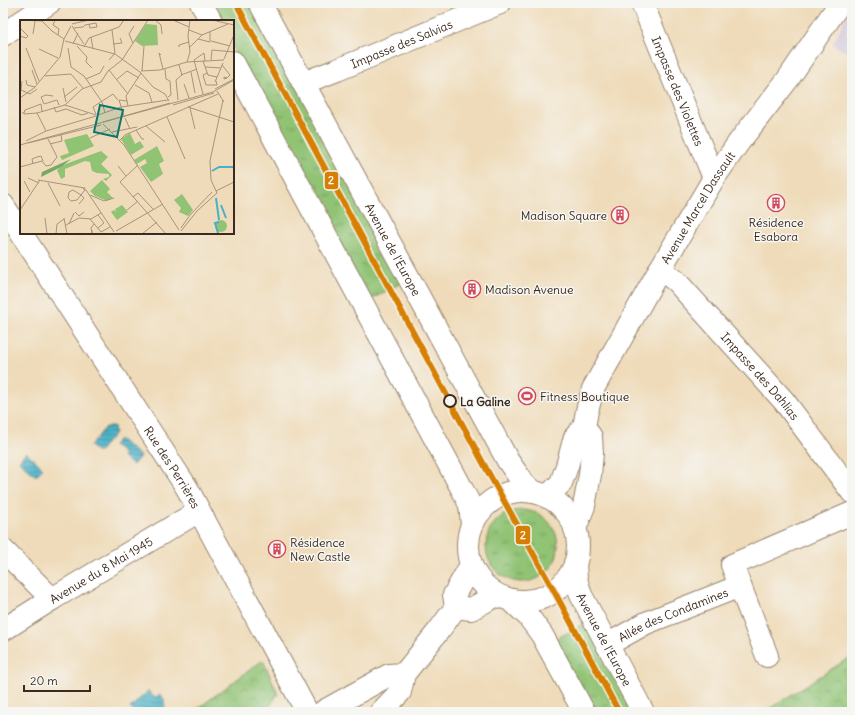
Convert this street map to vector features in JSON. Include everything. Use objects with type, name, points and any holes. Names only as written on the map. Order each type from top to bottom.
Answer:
[{"type":"street","points":[[25,20],[50,3]]},
{"type":"street","points":[[201,3],[210,20]]},
{"type":"street","name":"Avenue de l'Europe","points":[[260,3],[508,461],[525,485],[540,494]]},
{"type":"street","name":"Impasse des Salvias","points":[[303,83],[500,3]]},
{"type":"street","name":"Impasse des Violettes","points":[[642,3],[714,178]]},
{"type":"street","name":"Avenue Marcel Dassault","points":[[540,494],[561,484],[575,437],[584,427],[593,389],[660,269],[714,178],[739,142],[788,78],[840,3]]},
{"type":"street","points":[[3,35],[20,23]]},
{"type":"street","points":[[234,64],[461,487],[470,505],[472,524]]},
{"type":"street","name":"Rue des Perrières","points":[[3,205],[20,231]]},
{"type":"street","name":"Rue des Perrières","points":[[22,234],[187,488],[317,712]]},
{"type":"street","name":"Impasse des Dahlias","points":[[660,269],[676,281],[784,401],[852,492]]},
{"type":"street","points":[[575,529],[584,506],[590,475],[592,453],[591,437],[584,427]]},
{"type":"street","points":[[456,607],[471,609],[504,597],[528,601],[544,597],[554,591],[567,579],[575,563],[578,546],[575,529],[570,519],[564,510],[556,503],[540,494],[517,491],[502,495],[492,500],[480,510],[472,524],[468,537],[468,551],[471,565],[477,577],[486,587],[504,597],[528,616],[542,635],[584,712]]},
{"type":"street","name":"Avenue du 8 Mai 1945","points":[[3,630],[199,511]]},
{"type":"street","name":"Allée des Condamines","points":[[767,656],[732,565],[852,513]]},
{"type":"street","points":[[3,550],[52,599]]},
{"type":"street","name":"Avenue de l'Europe","points":[[575,563],[576,579],[581,595],[643,712]]},
{"type":"street","points":[[381,712],[400,692],[404,674],[456,607],[454,595],[471,565]]},
{"type":"street","name":"Allée des Condamines","points":[[608,646],[646,622],[740,586]]},
{"type":"street","points":[[317,712],[389,675],[404,674]]},
{"type":"shaded area","points":[[840,3],[852,3],[852,56],[833,44],[848,13]]},
{"type":"green space","points":[[208,3],[252,3],[403,282],[370,300],[234,51],[234,20],[217,20]]},
{"type":"green space","points":[[515,510],[529,510],[536,512],[548,520],[556,532],[558,546],[556,560],[548,572],[536,580],[529,582],[515,582],[508,580],[496,572],[488,560],[486,553],[486,539],[488,532],[496,520],[508,512]]},
{"type":"green space","points":[[588,621],[637,712],[592,712],[554,640]]},
{"type":"green space","points":[[852,656],[852,712],[764,712]]},
{"type":"green space","points":[[263,660],[278,694],[266,712],[193,712]]},
{"type":"water","points":[[114,426],[115,433],[98,453],[90,446],[106,427]]},
{"type":"water","points":[[119,439],[140,456],[133,465],[122,457],[124,454],[113,445]]},
{"type":"water","points":[[26,452],[43,468],[36,476],[19,461]]},
{"type":"water","points":[[148,691],[155,698],[160,694],[164,699],[165,712],[134,712],[130,708]]},
{"type":"transit line","name":"2","points":[[236,3],[619,712]]},
{"type":"place","name":"Résidence Esabora","points":[[776,203]]},
{"type":"place","name":"Madison Square","points":[[620,215]]},
{"type":"place","name":"Madison Avenue","points":[[472,289]]},
{"type":"place","name":"Fitness Boutique","points":[[527,396]]},
{"type":"place","name":"La Galine","points":[[450,401]]},
{"type":"place","name":"Résidence New Castle","points":[[277,549]]}]
